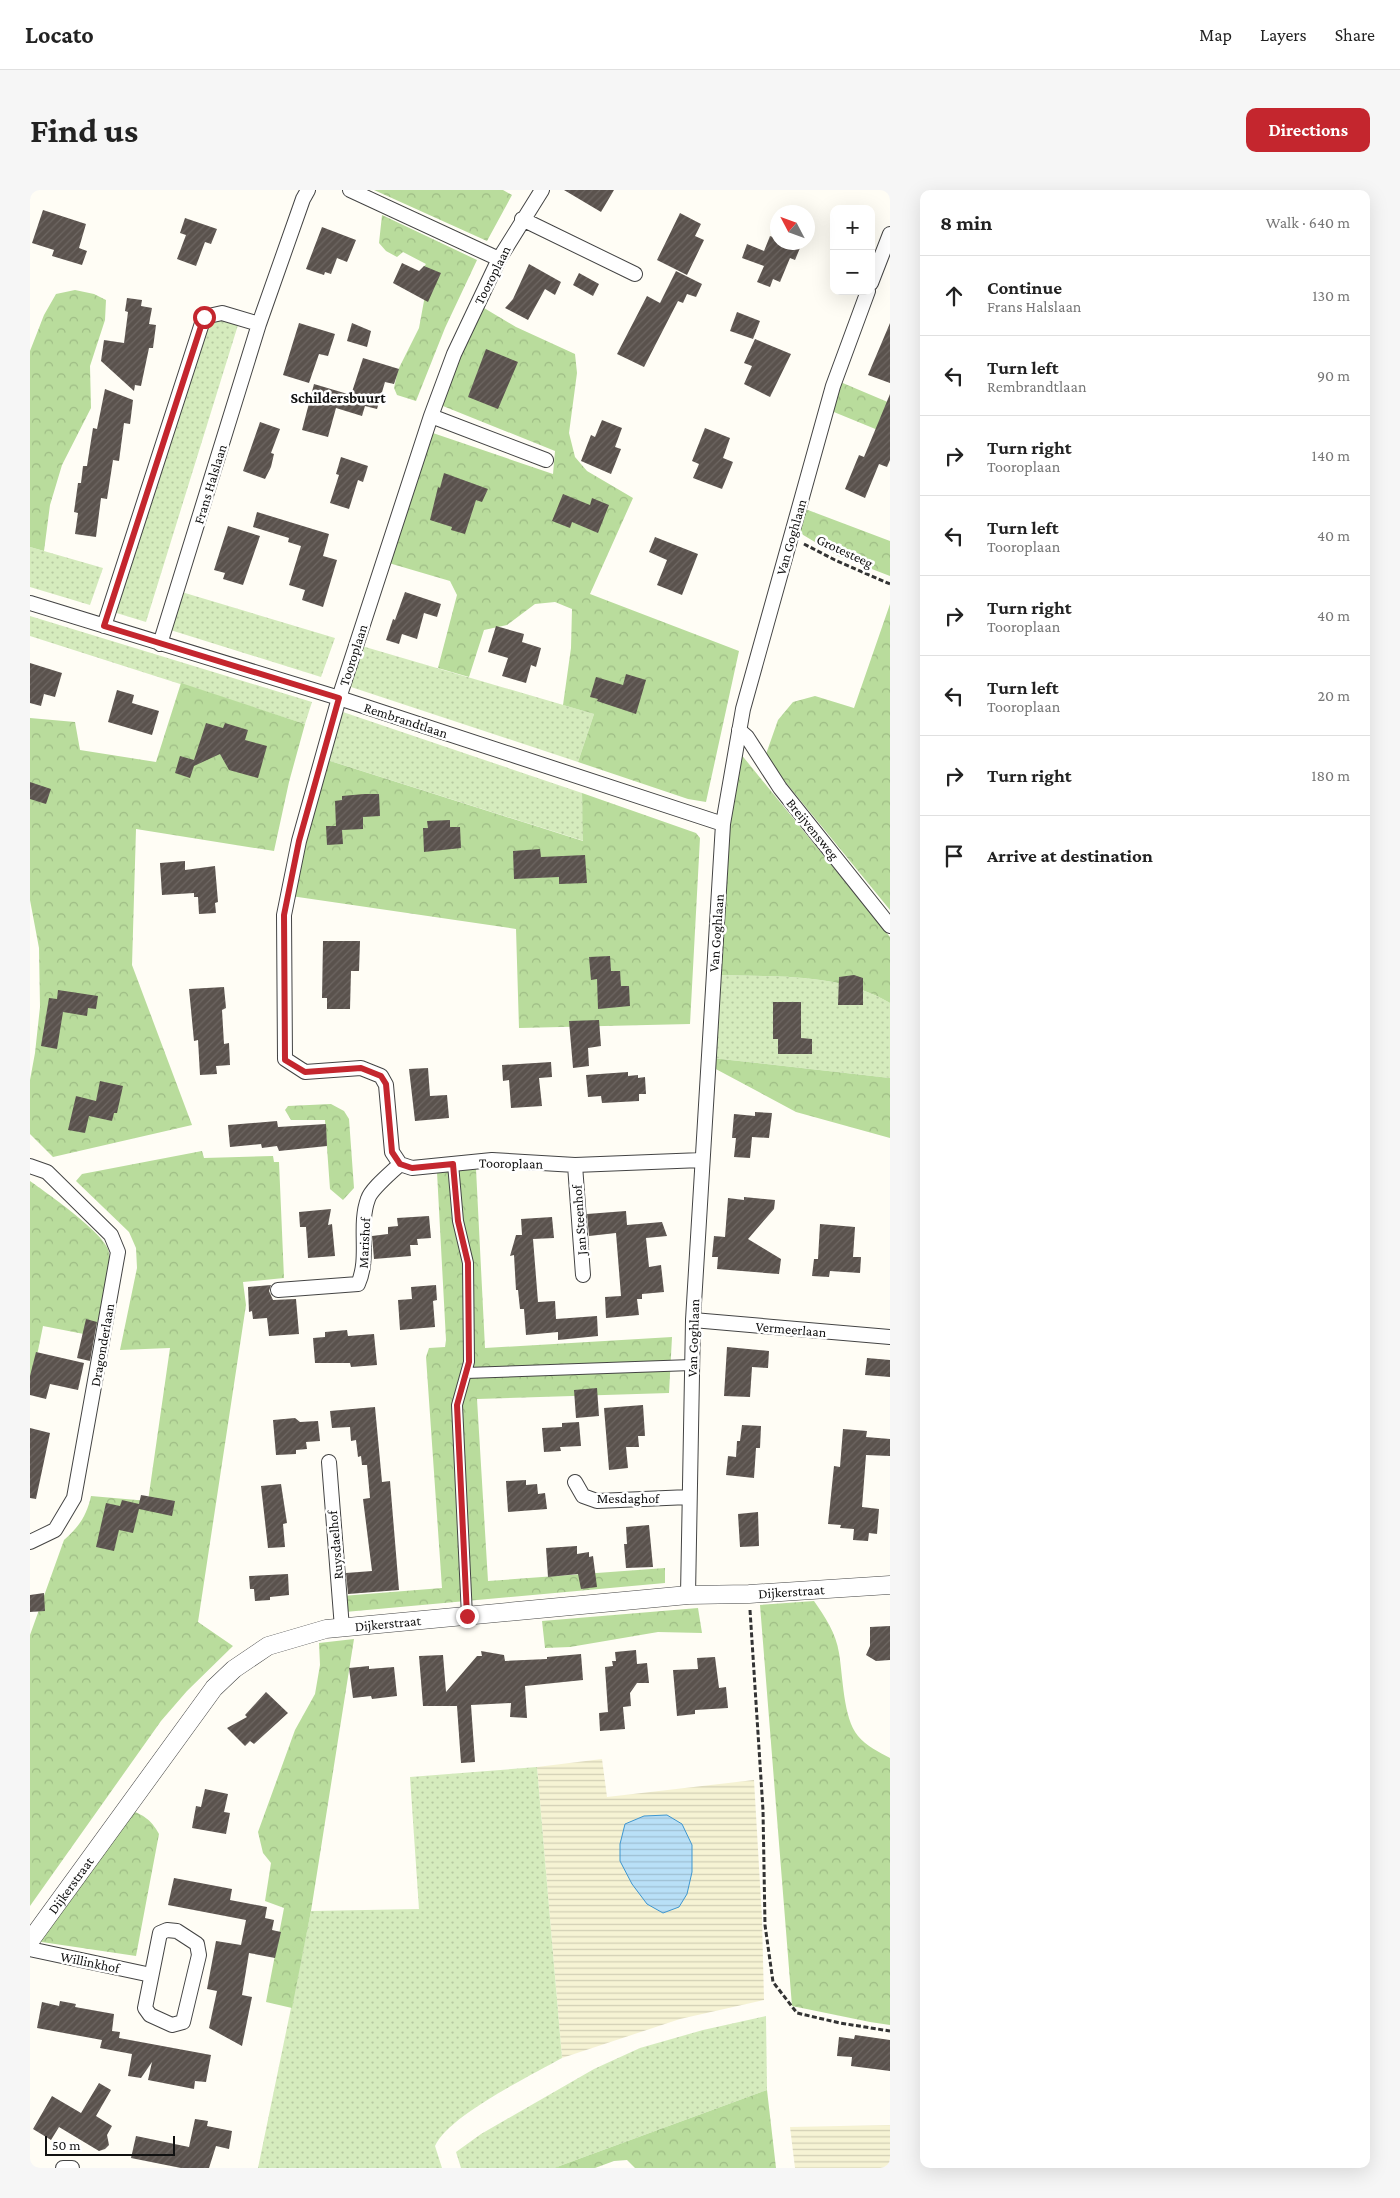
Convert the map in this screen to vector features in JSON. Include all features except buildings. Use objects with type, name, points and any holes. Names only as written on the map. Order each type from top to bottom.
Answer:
[{"type":"street","name":"Frans Halslaan","points":[[160,644],[259,324],[303,199],[308,190]]},
{"type":"street","points":[[350,190],[499,259]]},
{"type":"street","name":"Tooroplaan","points":[[537,192],[499,259],[454,354],[431,416],[339,698],[299,841],[284,915],[285,1060],[305,1072],[361,1068],[381,1076],[386,1084],[392,1152],[400,1164],[412,1168],[492,1160],[575,1165],[702,1160]]},
{"type":"street","points":[[522,219],[635,274]]},
{"type":"street","points":[[875,273],[890,234]]},
{"type":"street","name":"Van Goghlaan","points":[[688,1596],[693,1320],[723,824],[743,708],[832,386],[866,295]]},
{"type":"street","points":[[104,626],[204,317],[222,313],[259,324]]},
{"type":"street","points":[[431,416],[546,460]]},
{"type":"street","name":"Rembrandtlaan","points":[[30,603],[339,698],[723,824]]},
{"type":"street","name":"Breijvensweg","points":[[739,730],[747,737],[780,788],[890,926]]},
{"type":"street","name":"Marishof","points":[[278,1290],[358,1284],[363,1274],[362,1225],[368,1197],[400,1164]]},
{"type":"street","points":[[453,1164],[458,1221],[468,1263],[469,1362],[457,1405],[467,1616]]},
{"type":"street","name":"Jan Steenhof","points":[[575,1165],[583,1275]]},
{"type":"street","name":"Dragonderlaan","points":[[30,1166],[47,1172],[111,1235],[118,1252],[74,1498],[55,1530],[30,1542]]},
{"type":"street","name":"Vermeerlaan","points":[[693,1320],[890,1337]]},
{"type":"street","points":[[466,1373],[692,1365]]},
{"type":"street","name":"Ruysdaelhof","points":[[329,1462],[342,1628]]},
{"type":"street","name":"Mesdaghof","points":[[575,1482],[582,1496],[597,1501],[689,1497]]},
{"type":"street","name":"Dijkerstraat","points":[[30,1941],[214,1688],[234,1669],[268,1646],[326,1629],[688,1596],[749,1594],[890,1584]]},
{"type":"street","points":[[167,1930],[177,1931],[197,1944],[199,1955],[182,2022],[172,2025],[150,2015],[145,2008],[151,1975],[160,1933],[167,1930]]},
{"type":"street","name":"Willinkhof","points":[[30,1949],[151,1975]]},
{"type":"street","points":[[64,2168],[72,2168]]},
{"type":"path","name":"Grotesteeg","points":[[791,536],[835,560],[890,584]]},
{"type":"path","points":[[749,1594],[763,1810],[765,1925],[773,1982],[798,2013],[840,2023],[890,2031]]},
{"type":"shaded area","points":[[602,1759],[607,1797],[754,1780],[762,1919],[764,2000],[680,2019],[562,2058],[537,1767]]},
{"type":"shaded area","points":[[890,2125],[890,2168],[795,2168],[790,2127]]},
{"type":"green space","points":[[374,190],[503,190],[512,195],[487,241]]},
{"type":"green space","points":[[382,215],[477,260],[445,328],[416,401],[397,395],[394,388],[398,370],[419,328],[428,279],[422,269],[426,264],[403,252],[397,257],[386,251],[379,243]]},
{"type":"green space","points":[[75,290],[94,294],[106,300],[105,320],[90,366],[91,408],[62,465],[50,505],[44,551],[30,547],[30,351],[44,315],[56,294]]},
{"type":"green space","points":[[479,305],[516,327],[575,354],[577,373],[569,433],[575,457],[587,471],[633,498],[590,594],[739,651],[706,802],[688,799],[578,762],[594,714],[563,705],[571,648],[572,609],[555,602],[535,604],[507,625],[484,630],[469,677],[438,668],[457,595],[450,581],[382,561],[427,431],[553,474],[555,451],[438,404]]},
{"type":"green space","points":[[209,315],[238,325],[146,622],[110,611]]},
{"type":"green space","points":[[838,381],[890,403],[890,435],[829,410]]},
{"type":"green space","points":[[800,507],[890,541],[890,576],[838,556],[795,530]]},
{"type":"green space","points":[[30,547],[103,568],[90,605],[30,587]]},
{"type":"green space","points":[[175,590],[335,638],[321,677],[164,628]]},
{"type":"green space","points":[[890,604],[890,910],[765,757],[778,720],[793,702],[815,696],[854,708]]},
{"type":"green space","points":[[30,616],[312,702],[305,724],[30,636]]},
{"type":"green space","points":[[355,644],[594,714],[578,762],[342,684]]},
{"type":"green space","points":[[181,683],[305,724],[289,782],[274,851],[136,829],[132,965],[192,1125],[53,1157],[30,1134],[30,1080],[40,1007],[39,948],[30,900],[30,718],[75,722],[80,750],[156,762]]},
{"type":"green space","points":[[337,710],[582,793],[584,841],[324,759]]},
{"type":"green space","points":[[740,753],[890,937],[890,1003],[870,993],[828,981],[806,978],[717,975],[723,863]]},
{"type":"green space","points":[[324,759],[583,841],[582,793],[696,833],[700,838],[690,1024],[519,1028],[516,929],[291,896]]},
{"type":"green space","points":[[717,975],[806,978],[828,981],[870,993],[890,1003],[890,1078],[712,1058]]},
{"type":"green space","points":[[712,1058],[890,1078],[890,1138],[796,1112],[712,1067]]},
{"type":"green space","points":[[331,1104],[344,1111],[349,1119],[354,1188],[343,1200],[330,1189],[325,1120],[291,1120],[285,1110],[288,1106]]},
{"type":"green space","points":[[202,1151],[204,1158],[273,1156],[274,1162],[279,1162],[284,1278],[243,1282],[246,1305],[198,1622],[233,1646],[187,1691],[161,1721],[30,1906],[30,1635],[64,1540],[82,1520],[91,1496],[148,1501],[170,1348],[120,1350],[137,1268],[136,1248],[129,1232],[76,1181],[82,1174]]},
{"type":"green space","points":[[476,1169],[485,1348],[672,1337],[669,1393],[477,1399],[488,1581],[665,1568],[665,1583],[345,1612],[342,1596],[442,1588],[426,1357],[429,1348],[445,1347],[446,1340],[437,1172]]},
{"type":"green space","points":[[30,1181],[95,1232],[108,1249],[109,1266],[94,1336],[43,1326],[30,1390]]},
{"type":"green space","points":[[814,1601],[833,1632],[839,1653],[846,1708],[853,1728],[865,1743],[890,1758],[890,2025],[792,2006],[760,1605]]},
{"type":"green space","points":[[698,1608],[702,1633],[658,1632],[570,1647],[545,1648],[542,1621]]},
{"type":"green space","points":[[354,1639],[311,1911],[292,2008],[266,2002],[284,1908],[265,1901],[271,1863],[263,1853],[258,1832],[295,1730],[315,1694],[320,1665],[319,1643]]},
{"type":"green space","points":[[537,1767],[562,2058],[492,2097],[456,2122],[443,2134],[435,2146],[442,2168],[258,2168],[311,1911],[419,1909],[410,1777]]},
{"type":"green space","points":[[128,1809],[146,1818],[159,1834],[136,1956],[35,1941]]},
{"type":"green space","points":[[766,2016],[767,2090],[554,2168],[461,2168],[456,2152],[481,2134],[594,2069],[640,2048],[703,2030]]},
{"type":"green space","points":[[767,2090],[776,2168],[635,2168],[627,2160],[614,2161],[595,2168],[554,2168]]},
{"type":"water","points":[[667,1815],[682,1824],[692,1845],[692,1872],[687,1894],[679,1907],[663,1913],[647,1904],[632,1884],[620,1861],[620,1844],[625,1824],[644,1816]]},
{"type":"district","name":"Schildersbuurt","points":[[338,398]]},
{"type":"route","points":[[204,317],[104,626],[339,698],[299,841],[284,915],[285,1060],[305,1072],[361,1068],[381,1076],[386,1084],[392,1152],[400,1164],[412,1168],[453,1164],[458,1221],[468,1263],[470,1321],[469,1362],[457,1405],[467,1616]]}]
